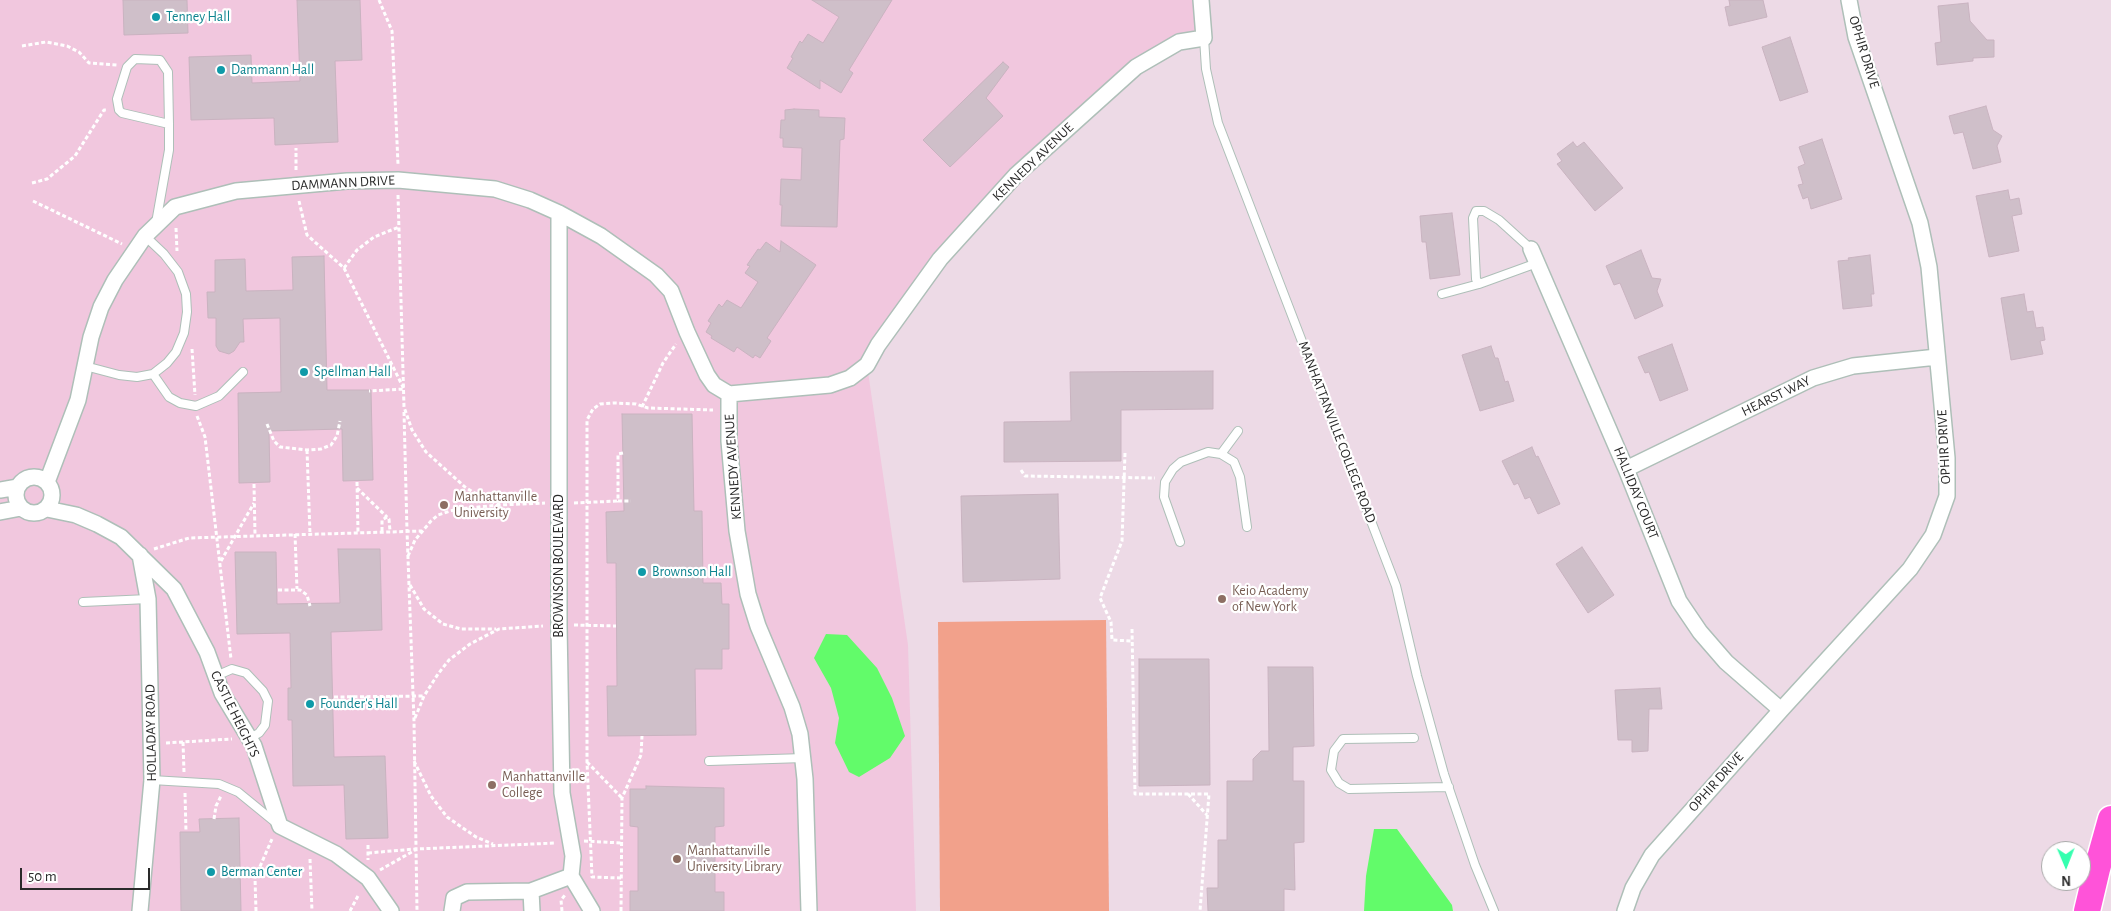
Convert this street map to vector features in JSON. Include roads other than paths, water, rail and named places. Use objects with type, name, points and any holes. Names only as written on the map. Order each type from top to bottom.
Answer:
[{"type":"highway","points":[[2087,911],[2096,869],[2111,819]]},
{"type":"street","name":"MANHATTANVILLE COLLEGE ROAD","points":[[1201,0],[1204,38]]},
{"type":"street","name":"OPHIR DRIVE","points":[[1625,911],[1634,888],[1652,855],[1910,569],[1933,535],[1947,496],[1947,458],[1929,266],[1920,223],[1856,37],[1849,0]]},
{"type":"street","name":"KENNEDY AVENUE","points":[[809,911],[804,758],[800,734],[792,707],[758,626],[748,594],[737,531],[729,441],[729,394],[830,385],[850,378],[866,365],[878,345],[940,260],[1016,175],[1136,67],[1179,42],[1204,38]]},
{"type":"street","name":"DAMMANN DRIVE","points":[[151,231],[175,207],[236,191],[296,185],[398,180],[495,189],[530,200],[559,213],[602,236],[656,274],[671,290],[687,332],[707,375],[714,384],[729,394]]},
{"type":"street","name":"BROWNSON BOULEVARD","points":[[559,213],[559,625],[562,793],[572,842],[571,876]]},
{"type":"street","points":[[47,482],[78,400],[91,337],[101,307],[134,250],[151,231]]},
{"type":"street","name":"HALLIDAY COURT","points":[[1531,249],[1626,469],[1679,602],[1700,632],[1726,662],[1781,710]]},
{"type":"street","name":"HEARST WAY","points":[[1626,469],[1813,378],[1853,366],[1937,356]]},
{"type":"street","points":[[31,477],[43,479],[47,482],[52,499],[47,509],[31,514],[21,508],[16,498],[21,482],[31,477]]},
{"type":"street","points":[[0,490],[18,487]]},
{"type":"street","points":[[0,512],[21,508]]},
{"type":"street","name":"CASTLE HEIGHTS","points":[[47,509],[76,515],[121,537],[174,589],[207,652],[222,693],[250,738],[280,826]]},
{"type":"street","name":"HOLLADAY ROAD","points":[[140,555],[148,599],[152,744],[152,780],[140,911]]},
{"type":"street","points":[[280,826],[336,854],[368,878],[391,911]]},
{"type":"street","points":[[452,911],[451,904],[454,898],[467,892],[531,891],[571,876],[592,911]]},
{"type":"street","points":[[531,891],[532,911]]},
{"type":"lane","name":"MANHATTANVILLE COLLEGE ROAD","points":[[1204,38],[1206,69],[1218,123],[1396,586],[1417,676],[1449,788],[1475,865],[1494,911]]},
{"type":"lane","points":[[85,366],[120,375],[137,377],[153,374],[167,363],[176,352],[184,333],[187,312],[186,294],[178,272],[164,254],[151,231],[169,150],[169,124],[166,67],[160,60],[135,59],[127,66],[117,98],[119,110],[122,113],[169,124]]},
{"type":"lane","points":[[1479,284],[1476,279],[1473,218],[1476,211],[1484,211],[1499,220],[1531,249]]},
{"type":"lane","points":[[1442,294],[1479,284],[1537,263]]},
{"type":"lane","points":[[153,374],[169,397],[180,403],[196,406],[219,396],[243,372]]},
{"type":"lane","points":[[1221,454],[1238,431]]},
{"type":"lane","points":[[1180,542],[1164,498],[1165,482],[1181,462],[1208,452],[1221,454],[1234,462],[1240,477],[1247,527]]},
{"type":"lane","points":[[83,602],[148,599]]},
{"type":"lane","points":[[216,676],[232,669],[246,673],[263,690],[268,701],[265,725],[259,733],[250,738]]},
{"type":"lane","points":[[1414,738],[1344,740],[1334,752],[1332,770],[1339,783],[1349,790],[1449,788]]},
{"type":"lane","points":[[709,761],[804,758]]},
{"type":"lane","points":[[152,780],[219,784],[238,792],[280,826]]},
{"type":"place","name":"Tenney Hall","points":[[156,17]]},
{"type":"place","name":"Dammann Hall","points":[[221,70]]},
{"type":"place","name":"Spellman Hall","points":[[304,372]]},
{"type":"place","name":"Manhattanville University","points":[[444,505]]},
{"type":"place","name":"Brownson Hall","points":[[642,572]]},
{"type":"place","name":"Keio Academy of New York","points":[[1222,599]]},
{"type":"place","name":"Founder's Hall","points":[[310,704]]},
{"type":"place","name":"Manhattanville College","points":[[492,785]]},
{"type":"place","name":"Manhattanville University Library","points":[[677,859]]},
{"type":"place","name":"Berman Center","points":[[211,872]]}]
